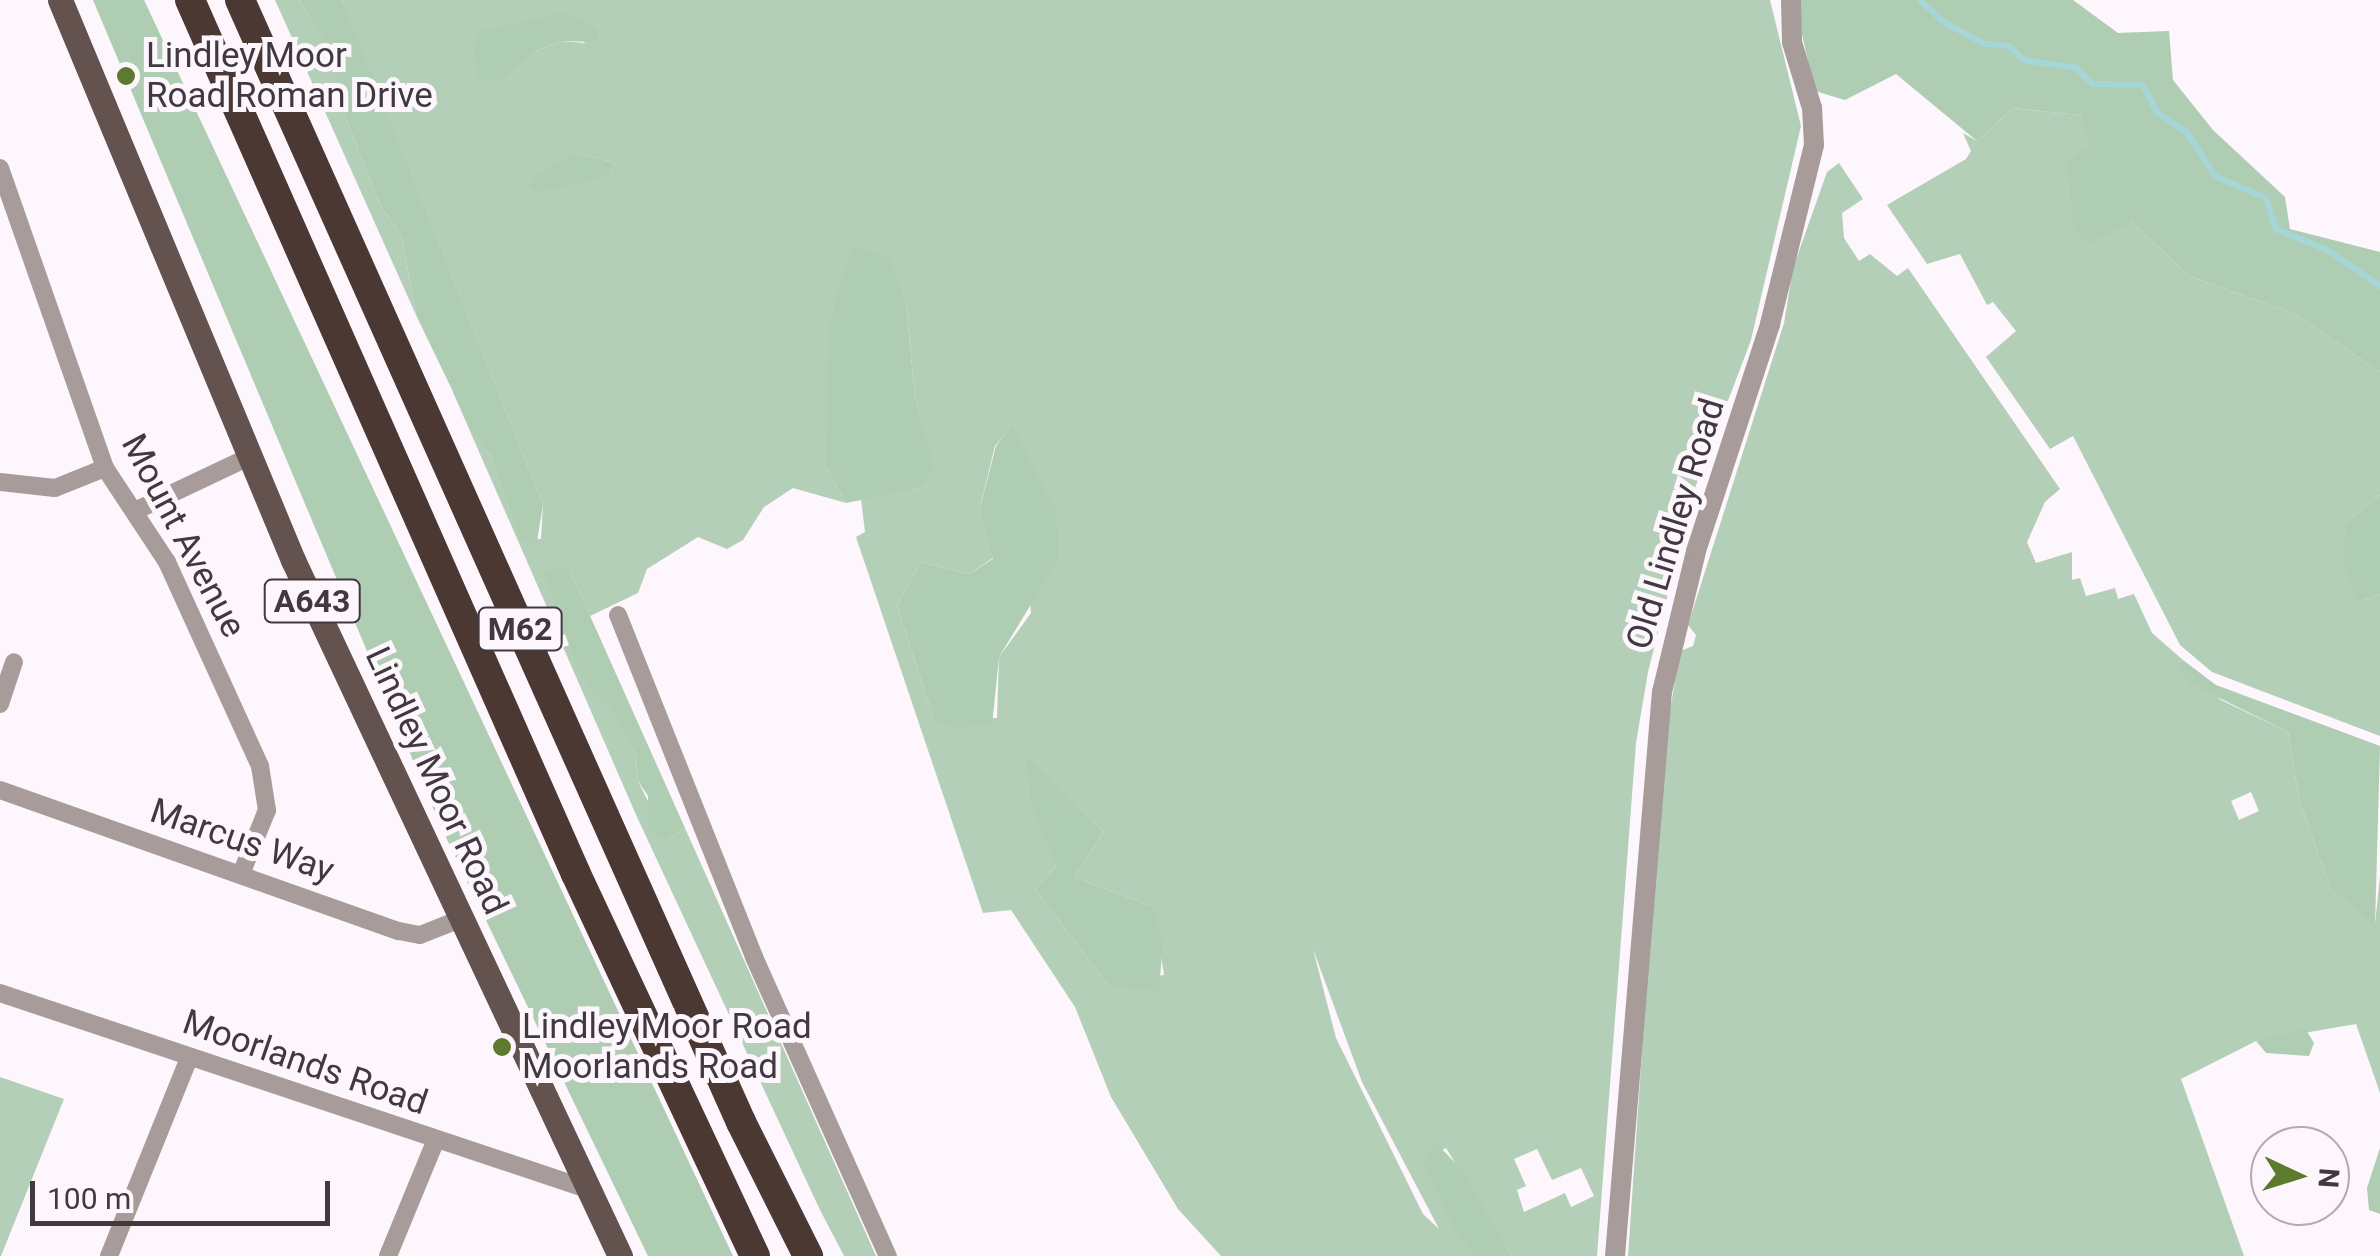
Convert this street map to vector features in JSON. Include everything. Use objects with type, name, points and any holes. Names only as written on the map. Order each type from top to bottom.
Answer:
[{"type":"highway","name":"M62","points":[[190,0],[568,856],[755,1256]]},
{"type":"highway","name":"M62","points":[[240,0],[741,1122],[808,1256]]},
{"type":"main road","name":"Lindley Moor Road","points":[[60,0],[292,560],[620,1256]]},
{"type":"street","name":"Old Lindley Road","points":[[1614,1256],[1662,692],[1679,608],[1770,324],[1814,144],[1812,108],[1792,42],[1791,0]]},
{"type":"street","name":"Mount Avenue","points":[[0,168],[105,468],[167,562],[268,788],[267,810],[241,874]]},
{"type":"street","points":[[135,511],[250,456]]},
{"type":"street","points":[[0,482],[56,488],[105,468]]},
{"type":"street","points":[[618,615],[754,958],[888,1256]]},
{"type":"street","points":[[0,704],[14,662]]},
{"type":"street","name":"Marcus Way","points":[[0,790],[399,931],[420,934],[463,918]]},
{"type":"street","name":"Moorlands Road","points":[[0,993],[435,1142],[590,1190]]},
{"type":"street","points":[[109,1256],[188,1058]]},
{"type":"street","points":[[388,1256],[435,1142]]},
{"type":"green space","points":[[93,0],[144,0],[733,1256],[648,1256],[441,827]]},
{"type":"green space","points":[[275,0],[299,0],[329,45],[340,103],[379,203],[402,237],[416,315]]},
{"type":"green space","points":[[299,0],[342,0],[543,505],[536,547],[520,539],[490,454],[471,429],[416,315],[402,237],[379,203],[340,103],[329,46]]},
{"type":"green space","points":[[342,0],[1770,0],[1801,126],[1751,340],[1695,488],[1648,672],[1636,743],[1597,1256],[1512,1256],[1446,1148],[1423,1161],[1474,1256],[1221,1256],[1178,1209],[1111,1097],[1075,1007],[1011,910],[983,913],[856,537],[865,532],[861,499],[921,488],[933,469],[915,397],[906,303],[826,467],[846,503],[793,488],[764,507],[743,540],[727,549],[698,537],[647,569],[638,593],[590,616],[570,571],[545,572],[568,632],[560,637],[452,390],[490,454],[520,538],[541,539],[543,505]],"holes":[[[564,12],[585,43],[561,41],[533,52]],[[578,153],[615,163],[611,172],[540,193]],[[1012,427],[1031,613],[999,657],[997,718],[934,720],[897,605],[921,562],[969,574],[993,558],[979,511],[995,446]],[[1025,756],[1103,832],[1074,877],[1153,907],[1164,975],[1107,984],[1035,889],[1056,867]],[[1313,949],[1362,1082],[1439,1229],[1423,1214],[1336,1038]],[[1537,1149],[1552,1180],[1581,1168],[1594,1196],[1571,1207],[1565,1193],[1524,1212],[1517,1190],[1526,1186],[1514,1159]]]},
{"type":"green space","points":[[1794,0],[2073,0],[2118,33],[2169,31],[2173,80],[2213,130],[2285,197],[2290,229],[2380,252],[2380,372],[2293,313],[2189,276],[2132,222],[2088,244],[2074,229],[2067,161],[2090,144],[2080,115],[2013,108],[1977,141],[1896,74],[1845,100],[1815,91]]},
{"type":"green space","points":[[565,12],[598,30],[597,42],[561,41],[533,52],[501,80],[479,79],[474,48],[480,31]]},
{"type":"green space","points":[[2013,108],[2080,115],[2131,221],[2189,276],[2293,313],[2380,372],[2380,495],[2346,522],[2357,602],[2380,594],[2380,736],[2212,672],[2180,645],[2073,436],[2050,449],[1986,357],[2016,331],[1993,302],[1987,305],[1960,254],[1927,264],[1887,205],[1966,159],[1971,151],[1963,133],[1977,141]]},
{"type":"green space","points":[[578,153],[615,163],[611,172],[592,180],[540,193],[528,187],[539,173]]},
{"type":"green space","points":[[1839,163],[1863,199],[1842,213],[1844,238],[1859,261],[1870,254],[1897,276],[1908,268],[2060,489],[2045,502],[2027,542],[2036,563],[2072,552],[2072,580],[2080,578],[2086,596],[2115,588],[2118,599],[2134,594],[2152,633],[2183,660],[2178,662],[2221,700],[2288,732],[2299,799],[2331,890],[2375,924],[2380,876],[2380,1093],[2356,1024],[2256,1041],[2181,1079],[2244,1256],[1628,1256],[1662,758],[1680,651],[1693,646],[1696,635],[1688,625],[1784,323],[1793,268],[1827,172]],"holes":[[[2251,792],[2259,811],[2239,820],[2231,801]]]},
{"type":"green space","points":[[853,244],[890,259],[906,303],[915,397],[934,469],[921,488],[846,503],[826,467],[829,324]]},
{"type":"green space","points":[[1012,426],[1057,512],[1058,560],[999,657],[992,726],[952,727],[934,720],[897,605],[921,562],[969,574],[993,559],[979,511],[996,446]]},
{"type":"green space","points":[[2380,495],[2380,594],[2357,602],[2344,566],[2346,522]]},
{"type":"green space","points":[[560,568],[570,571],[685,828],[667,840],[648,828],[648,796],[638,781],[636,756],[610,708],[590,692],[576,666],[544,572]]},
{"type":"green space","points":[[570,645],[590,692],[610,707],[636,756],[638,781],[667,840],[685,828],[876,1256],[844,1256],[820,1210],[637,817],[563,647]]},
{"type":"green space","points":[[2183,660],[2216,685],[2380,746],[2375,925],[2331,890],[2299,799],[2288,732],[2189,683],[2177,663]]},
{"type":"green space","points":[[1025,755],[1103,832],[1074,877],[1153,907],[1163,939],[1159,992],[1107,984],[1035,889],[1056,867],[1032,805]]},
{"type":"green space","points":[[2305,1028],[2314,1043],[2309,1056],[2266,1053],[2256,1041]]},
{"type":"green space","points":[[0,1077],[64,1099],[1,1256],[0,1256]]},
{"type":"green space","points":[[1436,1143],[1463,1171],[1512,1256],[1474,1256],[1453,1227],[1423,1161]]},
{"type":"green space","points":[[2380,1148],[2380,1214],[2369,1210],[2367,1188]]},
{"type":"waterway","points":[[1920,0],[1945,23],[1985,44],[2009,46],[2024,60],[2076,68],[2093,84],[2143,85],[2157,112],[2187,133],[2215,176],[2266,198],[2276,229],[2327,250],[2380,286]]},
{"type":"place","name":"Lindley Moor Road Roman Drive","points":[[126,76]]},
{"type":"place","name":"Lindley Moor Road Moorlands Road","points":[[502,1047]]}]
